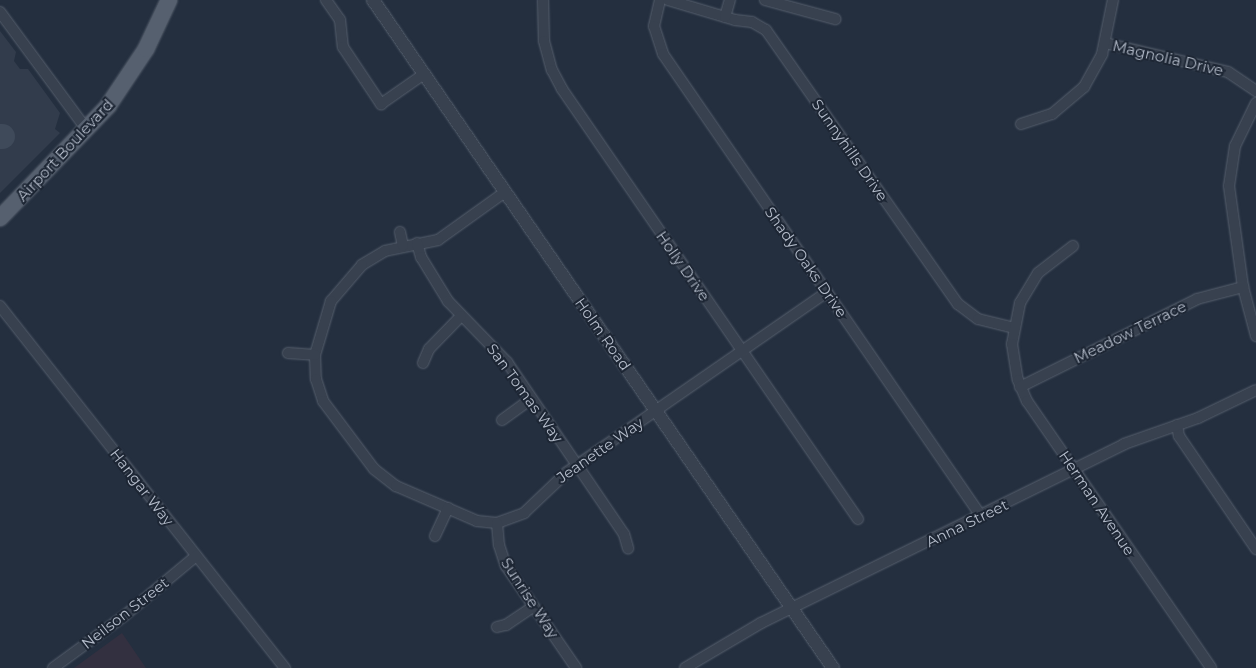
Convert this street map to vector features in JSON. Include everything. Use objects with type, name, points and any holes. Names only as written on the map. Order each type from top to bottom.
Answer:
[{"type":"main road","name":"Airport Boulevard","points":[[0,218],[87,130],[127,78],[168,0]]},
{"type":"street","points":[[326,0],[340,20],[343,48],[381,104],[424,74]]},
{"type":"street","name":"Holm Road","points":[[373,0],[833,668]]},
{"type":"street","name":"Holly Drive","points":[[543,0],[544,41],[559,84],[858,519]]},
{"type":"street","name":"Shady Oaks Drive","points":[[660,0],[654,26],[663,54],[980,516]]},
{"type":"street","name":"Sunnyhills Drive","points":[[668,0],[725,17],[752,22],[769,33],[958,304],[978,318],[1013,328]]},
{"type":"street","points":[[725,17],[730,0]]},
{"type":"street","points":[[765,0],[835,19]]},
{"type":"street","points":[[1021,124],[1052,114],[1077,95],[1094,72],[1104,43],[1113,0]]},
{"type":"street","points":[[0,12],[87,130]]},
{"type":"street","name":"Magnolia Drive","points":[[1104,43],[1228,72],[1256,90]]},
{"type":"street","points":[[1256,103],[1238,137],[1229,178],[1230,204],[1243,287],[1256,336]]},
{"type":"street","name":"Jeanette Way","points":[[505,192],[438,240],[402,246],[370,259],[346,282],[327,310],[315,354],[316,379],[323,401],[374,469],[396,486],[477,521],[497,523],[524,513],[556,480],[577,464],[827,292]]},
{"type":"street","points":[[400,232],[402,246]]},
{"type":"street","name":"San Tomas Way","points":[[417,243],[421,258],[461,316],[499,352],[577,464],[624,534],[628,548]]},
{"type":"street","name":"Herman Avenue","points":[[1073,246],[1046,266],[1032,281],[1020,303],[1013,328],[1013,358],[1020,387],[1211,668]]},
{"type":"street","name":"Meadow Terrace","points":[[1020,387],[1197,299],[1243,287]]},
{"type":"street","name":"Hangar Way","points":[[0,306],[285,668]]},
{"type":"street","points":[[424,363],[429,349],[461,316]]},
{"type":"street","points":[[288,352],[315,354]]},
{"type":"street","name":"Anna Street","points":[[685,668],[792,608],[1136,438],[1207,414],[1256,390]]},
{"type":"street","points":[[502,420],[531,399]]},
{"type":"street","points":[[1177,425],[1178,436],[1256,549]]},
{"type":"street","points":[[434,536],[448,508]]},
{"type":"street","name":"Sunrise Way","points":[[497,523],[503,559],[533,607],[576,668]]},
{"type":"street","name":"Neilson Street","points":[[53,668],[124,616],[196,556]]},
{"type":"street","points":[[497,627],[506,625],[533,607]]},
{"type":"shaded area","points":[[0,31],[16,52],[14,61],[20,69],[28,69],[60,113],[55,129],[60,133],[0,193]]},
{"type":"shaded area","points":[[122,633],[146,668],[74,668]]}]
